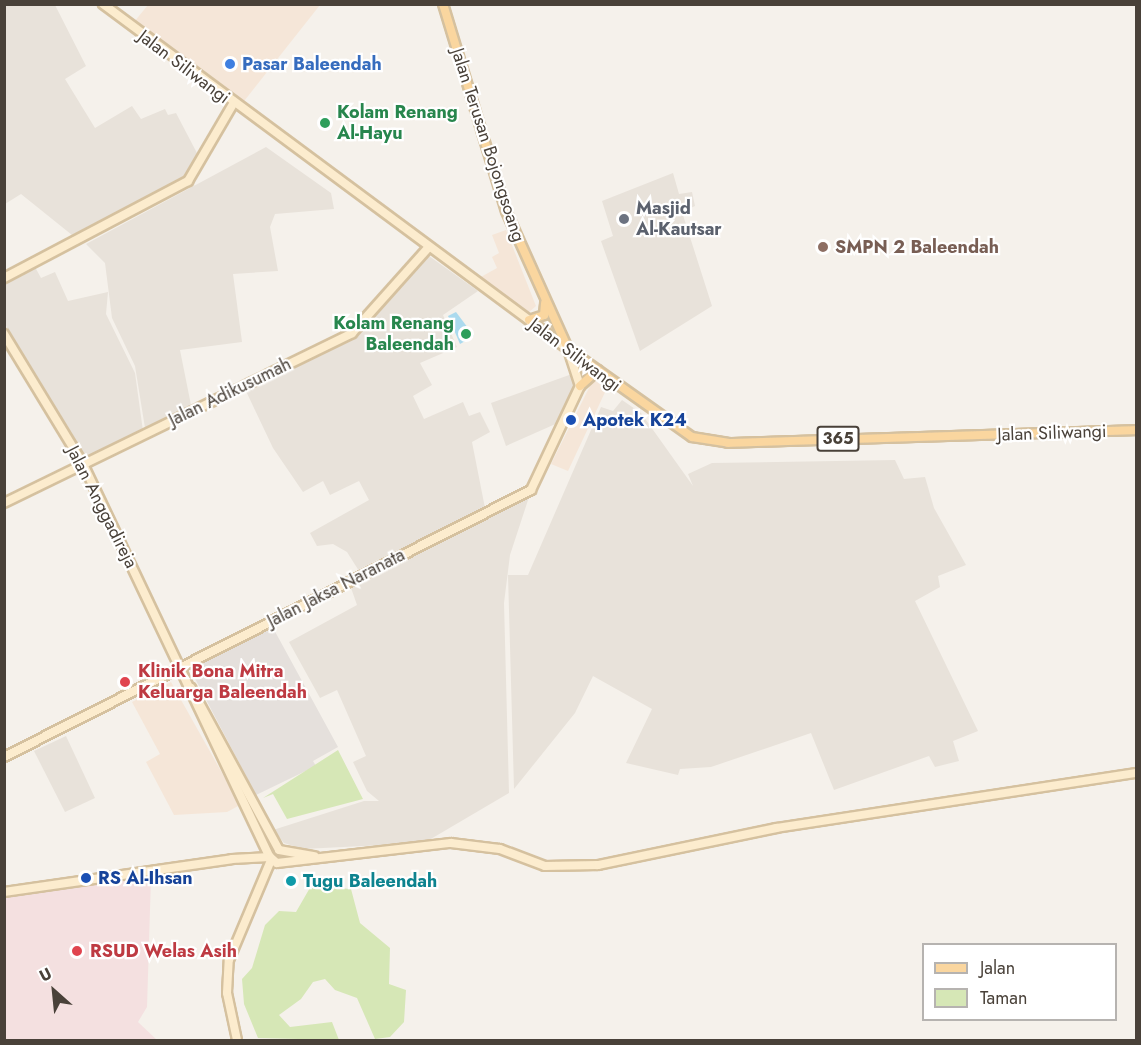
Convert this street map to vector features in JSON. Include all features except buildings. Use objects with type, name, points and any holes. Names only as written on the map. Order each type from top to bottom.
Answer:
[{"type":"main road","name":"Jalan Siliwangi","points":[[102,4],[233,104],[660,417],[710,442],[1137,430]]},
{"type":"main road","name":"Jalan Terusan Bojongsoang","points":[[443,4],[506,211],[568,349]]},
{"type":"main road","points":[[4,278],[192,177],[233,104]]},
{"type":"main road","name":"Jalan Adikusumah","points":[[4,503],[352,333],[429,248]]},
{"type":"main road","points":[[529,320],[544,315],[545,302]]},
{"type":"main road","name":"Jalan Anggadireja","points":[[4,334],[83,464],[189,687],[276,857]]},
{"type":"main road","points":[[568,349],[580,386],[598,370]]},
{"type":"main road","name":"Jalan Jaksa Naranata","points":[[4,757],[534,488],[580,386]]},
{"type":"main road","points":[[4,892],[276,857],[466,843],[500,849],[535,864],[598,865],[776,828],[1137,773]]},
{"type":"main road","points":[[237,1041],[227,973],[258,883],[276,857]]},
{"type":"shaded area","points":[[5,4],[55,5],[86,66],[65,79],[95,128],[132,106],[141,119],[165,109],[168,115],[176,113],[198,155],[181,179],[72,235],[21,194],[5,204]]},
{"type":"shaded area","name":"Pasar Baleendah","points":[[148,5],[320,5],[241,105],[134,22]]},
{"type":"shaded area","points":[[266,147],[331,193],[334,209],[275,214],[270,227],[278,271],[233,274],[242,342],[180,350],[191,405],[145,428],[135,366],[112,318],[105,263],[86,244]]},
{"type":"shaded area","points":[[673,173],[679,194],[692,192],[695,206],[682,212],[712,306],[640,351],[601,241],[613,236],[602,201]]},
{"type":"shaded area","points":[[506,230],[536,306],[527,314],[479,278],[497,268],[492,257],[499,253],[492,235]]},
{"type":"shaded area","points":[[429,256],[478,291],[443,315],[457,347],[420,363],[432,385],[413,396],[424,419],[463,402],[469,416],[480,412],[490,432],[472,442],[485,508],[359,571],[347,552],[333,544],[317,546],[310,533],[369,500],[359,481],[330,495],[323,481],[303,492],[273,448],[245,389],[360,332]]},
{"type":"shaded area","points":[[35,267],[41,278],[55,272],[68,301],[108,292],[106,314],[135,373],[143,431],[83,462],[5,324],[4,284]]},
{"type":"shaded area","points":[[572,374],[574,388],[560,422],[506,446],[491,403]]},
{"type":"shaded area","points":[[593,380],[607,388],[568,471],[551,464]]},
{"type":"shaded area","points":[[622,400],[641,413],[693,486],[688,474],[712,463],[895,460],[904,479],[925,477],[934,508],[966,565],[938,576],[940,587],[915,601],[978,731],[953,741],[959,761],[935,767],[929,756],[834,790],[811,733],[711,767],[680,769],[678,775],[626,763],[652,709],[593,676],[575,713],[514,789],[508,575],[528,575],[601,407],[613,411]]},
{"type":"shaded area","points":[[530,494],[510,555],[504,603],[509,793],[424,843],[303,849],[284,843],[273,830],[364,801],[379,801],[367,791],[353,762],[366,756],[337,690],[320,698],[289,642],[357,605],[350,585]]},
{"type":"shaded area","points":[[272,626],[338,747],[313,761],[316,766],[256,795],[190,669]]},
{"type":"shaded area","points":[[171,682],[240,805],[227,812],[174,815],[146,762],[160,754],[132,702]]},
{"type":"shaded area","points":[[66,736],[95,798],[65,812],[34,751]]},
{"type":"shaded area","name":"RSUD Welas Asih","points":[[151,878],[147,1007],[138,1022],[157,1040],[5,1040],[4,895]]},
{"type":"green space","points":[[338,750],[363,799],[287,819],[273,794],[263,798]]},
{"type":"green space","points":[[311,886],[351,889],[360,923],[390,948],[389,984],[406,990],[404,1022],[390,1037],[375,1039],[357,998],[335,990],[325,979],[313,982],[301,999],[279,1015],[290,1027],[332,1022],[339,1040],[258,1038],[244,1004],[242,979],[252,968],[265,925],[279,911],[296,912]]},
{"type":"water","points":[[456,312],[474,336],[460,344],[448,316]]},
{"type":"place","name":"Pasar Baleendah","points":[[230,64]]},
{"type":"place","name":"Kolam Renang Al-Hayu","points":[[325,123]]},
{"type":"place","name":"Masjid Al-Kautsar","points":[[624,219]]},
{"type":"place","name":"SMPN 2 Baleendah","points":[[823,247]]},
{"type":"place","name":"Kolam Renang Baleendah","points":[[466,334]]},
{"type":"place","name":"Apotek K24","points":[[571,420]]},
{"type":"place","name":"Klinik Bona Mitra Keluarga Baleendah","points":[[125,682]]},
{"type":"place","name":"RS Al-Ihsan","points":[[86,878]]},
{"type":"place","name":"Tugu Baleendah","points":[[291,881]]},
{"type":"place","name":"RSUD Welas Asih","points":[[77,951]]}]
